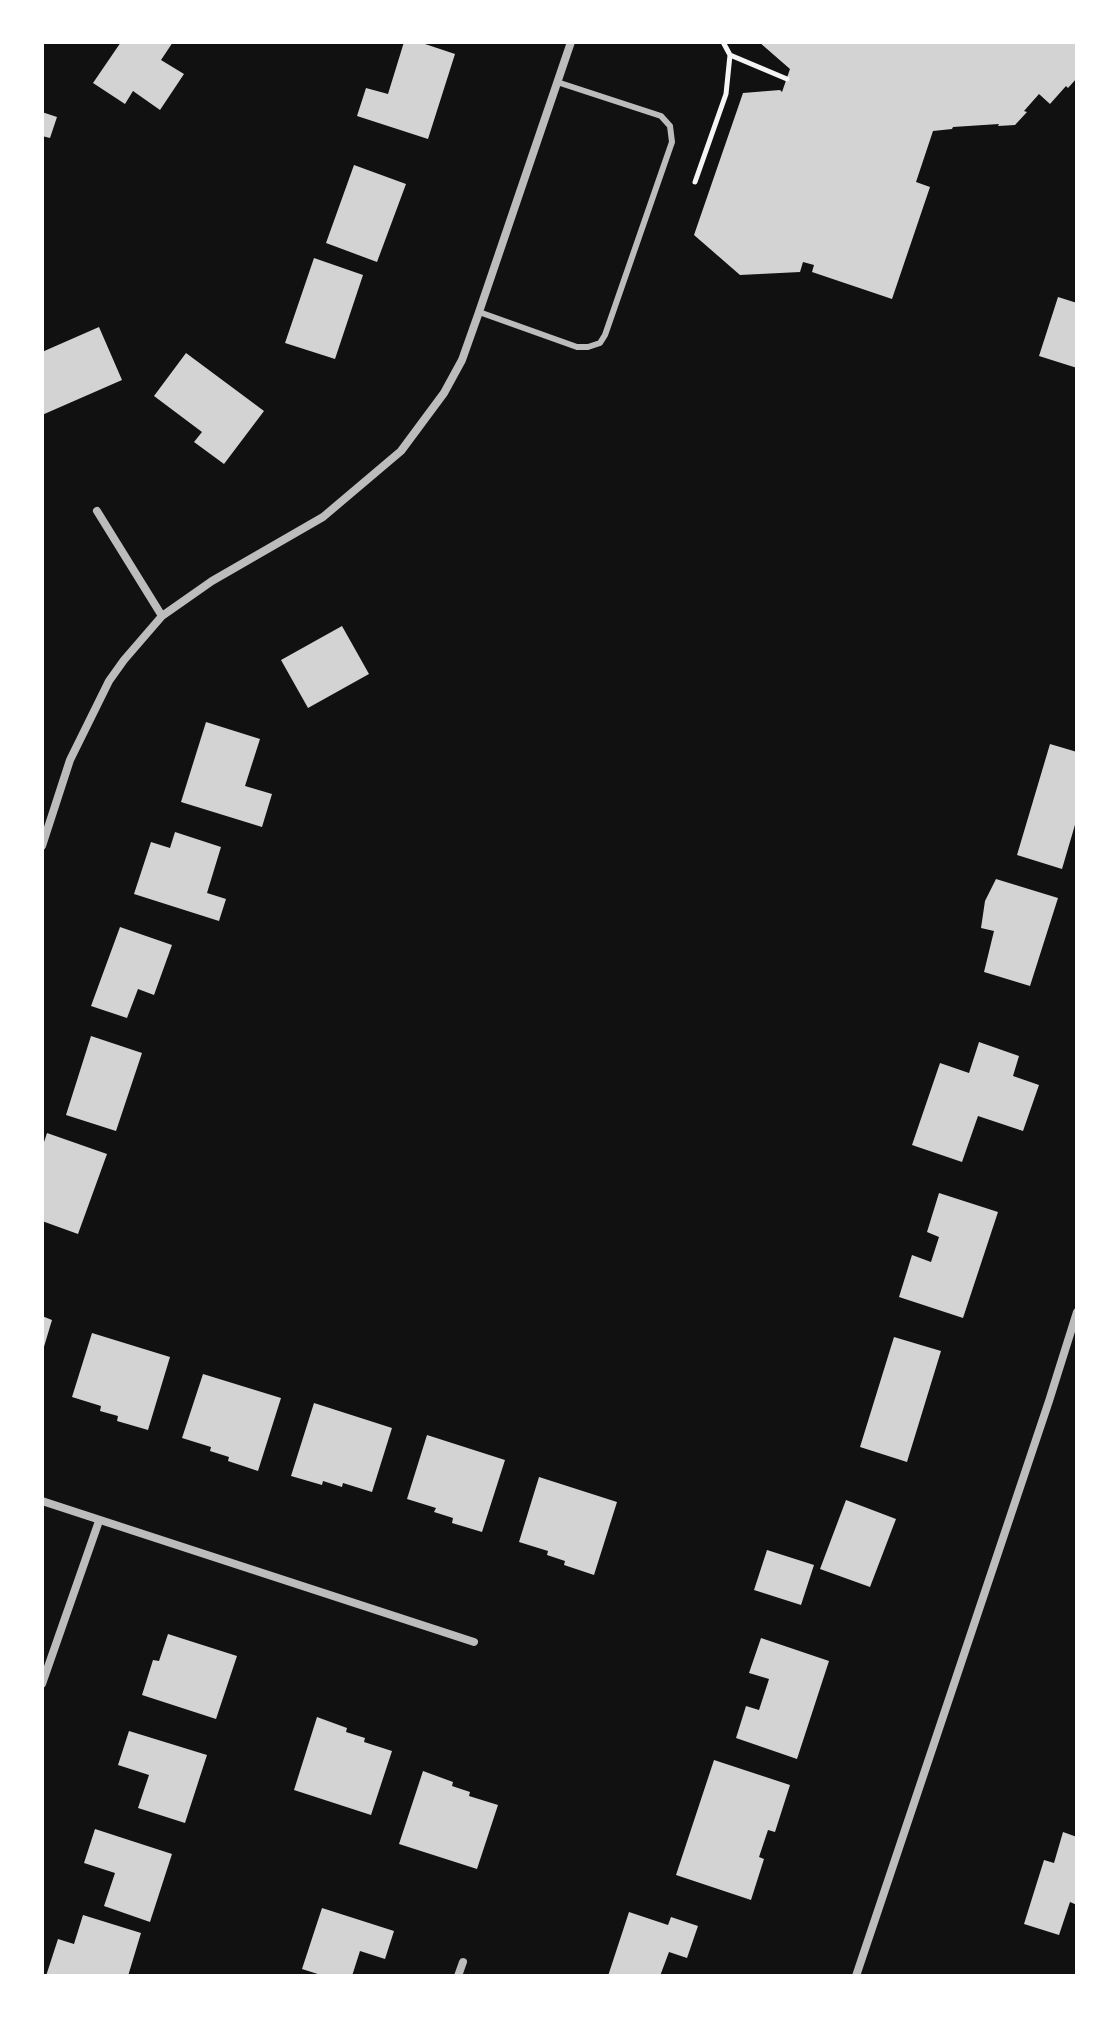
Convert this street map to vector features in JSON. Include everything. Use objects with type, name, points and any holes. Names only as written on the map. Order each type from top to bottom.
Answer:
[{"type":"street","points":[[42,846],[70,760],[109,681],[162,616],[212,581],[323,517],[401,451],[444,393],[462,360],[571,42]]},
{"type":"street","points":[[97,511],[162,616]]},
{"type":"street","points":[[856,1976],[1077,1312]]},
{"type":"street","points":[[42,1501],[474,1642]]},
{"type":"street","points":[[42,1684],[99,1521]]},
{"type":"street","points":[[458,1976],[463,1962]]},
{"type":"lane","points":[[479,312],[577,347],[600,343],[672,142],[670,126],[661,116],[557,82]]},
{"type":"path","points":[[695,182],[726,94],[730,55],[723,42]]},
{"type":"path","points":[[730,55],[787,79]]},
{"type":"building","points":[[121,42],[173,42],[161,60],[184,74],[160,110],[133,91],[125,104],[93,83]]},
{"type":"building","points":[[404,42],[419,42],[455,54],[428,139],[357,116],[366,88],[388,94]]},
{"type":"building","points":[[759,42],[1077,42],[1077,78],[1050,104],[1039,94],[1015,125],[953,127],[933,131],[916,182],[930,187],[892,299],[812,272],[814,265],[803,262],[800,272],[740,275],[694,235],[743,93],[782,92],[790,69]]},
{"type":"building","points":[[42,112],[57,117],[50,138],[42,136]]},
{"type":"building","points":[[354,165],[406,184],[377,262],[326,243]]},
{"type":"building","points":[[314,258],[363,275],[335,359],[285,343]]},
{"type":"building","points":[[1058,297],[1077,303],[1077,368],[1039,356]]},
{"type":"building","points":[[99,327],[122,380],[42,415],[42,352]]},
{"type":"building","points":[[186,353],[264,411],[224,464],[194,442],[202,432],[154,396]]},
{"type":"building","points":[[342,626],[369,674],[308,708],[281,660]]},
{"type":"building","points":[[206,722],[260,739],[245,786],[272,794],[262,827],[181,802]]},
{"type":"building","points":[[1050,744],[1077,752],[1077,818],[1062,869],[1017,855]]},
{"type":"building","points":[[175,832],[221,847],[207,893],[226,899],[219,921],[134,894],[151,842],[170,848]]},
{"type":"building","points":[[996,879],[1058,898],[1030,986],[984,972],[994,931],[981,928],[985,901]]},
{"type":"building","points":[[120,927],[172,945],[154,995],[138,989],[127,1018],[91,1006]]},
{"type":"building","points":[[91,1036],[142,1053],[116,1131],[66,1115]]},
{"type":"building","points":[[979,1042],[1019,1056],[1013,1076],[1039,1085],[1023,1131],[978,1116],[962,1162],[912,1145],[940,1063],[969,1073]]},
{"type":"building","points":[[47,1133],[107,1154],[78,1234],[42,1221],[42,1148]]},
{"type":"building","points":[[939,1193],[998,1212],[963,1318],[899,1297],[912,1255],[931,1262],[939,1237],[927,1232]]},
{"type":"building","points":[[42,1316],[52,1320],[43,1350],[42,1350]]},
{"type":"building","points":[[92,1333],[170,1357],[148,1430],[117,1421],[118,1416],[100,1411],[101,1406],[72,1397]]},
{"type":"building","points":[[894,1337],[941,1351],[907,1462],[860,1447]]},
{"type":"building","points":[[203,1374],[281,1398],[258,1471],[228,1461],[229,1457],[210,1451],[211,1447],[182,1438]]},
{"type":"building","points":[[314,1403],[392,1428],[372,1492],[343,1483],[342,1487],[323,1481],[322,1485],[291,1476]]},
{"type":"building","points":[[427,1435],[505,1460],[482,1532],[452,1523],[453,1518],[434,1512],[436,1508],[407,1499]]},
{"type":"building","points":[[539,1477],[617,1502],[594,1575],[564,1565],[565,1561],[547,1555],[548,1551],[519,1542]]},
{"type":"building","points":[[846,1500],[896,1519],[870,1587],[820,1569]]},
{"type":"building","points":[[767,1550],[814,1565],[801,1605],[754,1590]]},
{"type":"building","points":[[168,1634],[237,1656],[216,1719],[142,1695],[153,1660],[159,1661]]},
{"type":"building","points":[[761,1638],[829,1661],[797,1759],[736,1738],[746,1706],[759,1710],[769,1679],[749,1673]]},
{"type":"building","points":[[317,1717],[347,1728],[346,1732],[365,1738],[364,1742],[392,1751],[371,1815],[294,1790]]},
{"type":"building","points":[[129,1731],[207,1755],[185,1823],[138,1808],[149,1775],[118,1765]]},
{"type":"building","points":[[714,1760],[790,1785],[775,1832],[768,1830],[759,1857],[764,1859],[751,1900],[676,1875]]},
{"type":"building","points":[[423,1771],[453,1782],[452,1786],[470,1792],[469,1796],[498,1805],[477,1869],[399,1844]]},
{"type":"building","points":[[95,1829],[172,1854],[150,1922],[104,1906],[115,1873],[84,1863]]},
{"type":"building","points":[[1063,1832],[1077,1837],[1077,1905],[1070,1902],[1059,1935],[1024,1924],[1044,1860],[1054,1863]]},
{"type":"building","points":[[322,1908],[394,1931],[385,1959],[360,1951],[352,1976],[324,1976],[302,1969]]},
{"type":"building","points":[[629,1912],[668,1925],[671,1917],[698,1926],[687,1958],[669,1952],[660,1976],[608,1976]]},
{"type":"building","points":[[83,1915],[141,1933],[128,1976],[46,1976],[58,1939],[74,1944]]}]
